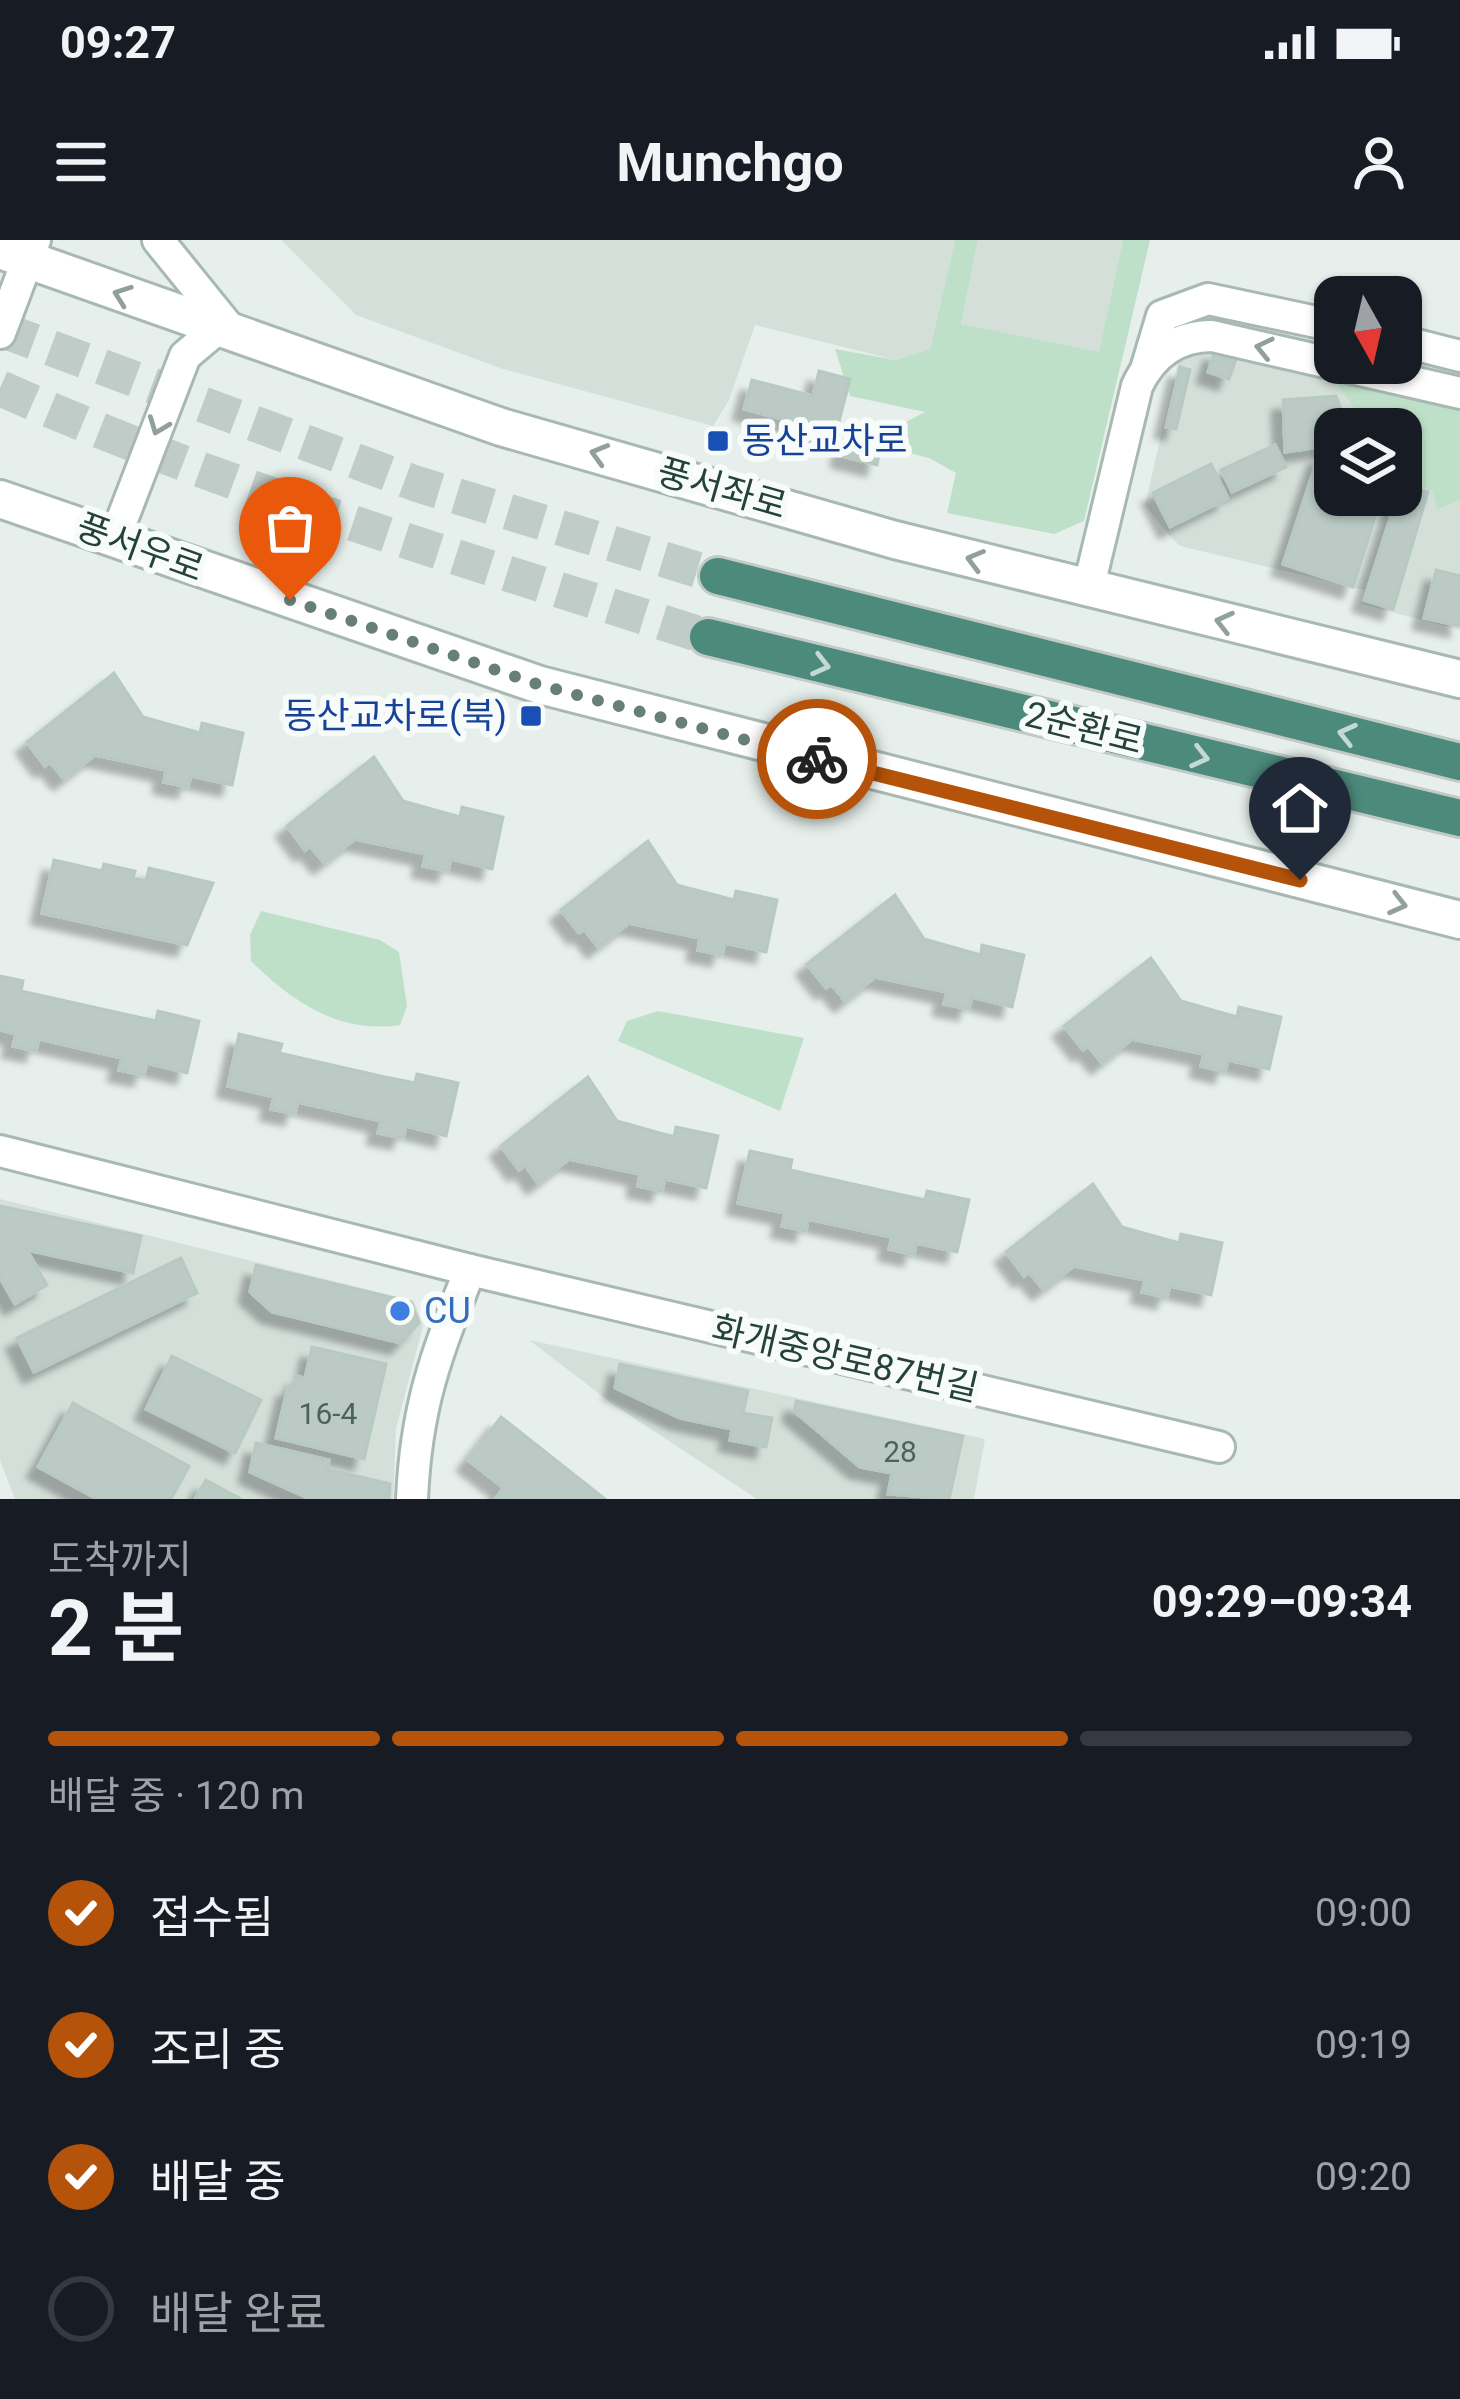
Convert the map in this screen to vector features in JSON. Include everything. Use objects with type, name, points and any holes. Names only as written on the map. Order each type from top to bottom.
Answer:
[{"type":"highway","name":"2순환로","points":[[718,576],[1460,760]]},
{"type":"highway","name":"2순환로","points":[[708,637],[1460,822]]},
{"type":"street","points":[[115,538],[185,356],[225,332],[158,240]]},
{"type":"street","points":[[0,333],[21,250]]},
{"type":"street","name":"풍서좌로","points":[[21,250],[225,332],[501,427],[1088,590],[1460,679]]},
{"type":"street","points":[[1088,590],[1137,386],[1162,316],[1208,299],[1314,322]]},
{"type":"street","points":[[1147,366],[1188,336],[1212,336],[1460,393]]},
{"type":"street","points":[[1422,346],[1460,356]]},
{"type":"street","name":"풍서우로","points":[[0,499],[540,685],[1460,920]]},
{"type":"street","name":"화개중앙로87번길","points":[[0,1150],[470,1270],[1220,1447]]},
{"type":"street","points":[[412,1499],[415,1429],[425,1382],[470,1270]]},
{"type":"shaded area","points":[[281,240],[955,240],[930,349],[896,360],[755,325],[729,400],[713,426],[503,369],[356,315]]},
{"type":"shaded area","points":[[978,240],[1123,240],[1099,353],[961,324]]},
{"type":"shaded area","points":[[1209,342],[1314,367],[1314,384],[1337,384],[1354,408],[1314,408],[1314,516],[1422,516],[1422,488],[1432,491],[1437,510],[1460,500],[1460,630],[1361,604],[1364,590],[1180,546],[1145,505],[1179,357]]},
{"type":"shaded area","points":[[0,1199],[414,1301],[423,1326],[396,1428],[393,1499],[15,1499],[0,1460]]},
{"type":"shaded area","points":[[529,1340],[985,1439],[974,1499],[757,1499],[614,1405]]},
{"type":"green space","points":[[955,240],[978,240],[961,324],[1099,352],[1123,240],[1150,240],[1084,521],[1054,534],[947,513],[956,473],[929,458],[844,436],[848,424],[885,433],[925,412],[850,396],[835,349],[896,360],[930,349]]},
{"type":"green space","points":[[1337,384],[1383,384],[1460,403],[1460,500],[1437,510],[1432,491],[1422,488],[1422,408],[1354,408]]},
{"type":"green space","points":[[261,911],[380,940],[399,952],[407,1006],[400,1025],[378,1027],[337,1020],[283,990],[251,961],[250,935]]},
{"type":"green space","points":[[658,1011],[804,1038],[780,1111],[618,1041],[627,1021]]},
{"type":"building","points":[[1215,350],[1237,356],[1229,379],[1208,372]]},
{"type":"building","points":[[1180,367],[1190,370],[1176,429],[1166,427]]},
{"type":"building","points":[[819,371],[850,379],[836,433],[744,409],[752,380],[813,396]]},
{"type":"building","points":[[1336,396],[1341,408],[1314,408],[1314,448],[1285,452],[1283,400]]},
{"type":"building","points":[[845,441],[880,449],[877,465],[842,456]]},
{"type":"building","points":[[1275,445],[1286,467],[1232,492],[1221,470]]},
{"type":"building","points":[[1211,464],[1228,498],[1170,527],[1153,493]]},
{"type":"building","points":[[1314,469],[1314,516],[1375,516],[1353,587],[1283,564]]},
{"type":"building","points":[[1391,516],[1421,516],[1393,609],[1364,600]]},
{"type":"building","points":[[1436,570],[1460,576],[1460,626],[1424,618]]},
{"type":"building","points":[[114,673],[143,717],[200,733],[202,723],[243,733],[232,785],[191,776],[188,787],[164,782],[166,770],[95,755],[64,779],[50,762],[45,766],[27,742]]},
{"type":"building","points":[[374,757],[403,801],[460,817],[462,807],[503,817],[492,869],[451,859],[448,871],[423,866],[426,854],[355,839],[324,863],[310,846],[305,850],[287,826]]},
{"type":"building","points":[[648,841],[677,885],[734,900],[736,891],[777,900],[766,952],[725,943],[722,955],[698,950],[700,938],[629,923],[598,947],[584,929],[579,933],[561,910]]},
{"type":"building","points":[[54,860],[102,871],[104,864],[135,871],[133,878],[146,881],[149,868],[213,883],[187,945],[42,913]]},
{"type":"building","points":[[895,895],[924,939],[981,955],[982,945],[1024,955],[1012,1007],[972,997],[969,1009],[944,1004],[947,992],[875,977],[845,1001],[831,984],[826,988],[807,964]]},
{"type":"building","points":[[1151,958],[1181,1001],[1237,1017],[1239,1007],[1281,1017],[1269,1069],[1228,1060],[1225,1072],[1201,1066],[1204,1054],[1132,1039],[1102,1063],[1088,1046],[1083,1050],[1064,1026]]},
{"type":"building","points":[[0,976],[23,981],[21,991],[156,1021],[158,1011],[199,1021],[187,1073],[147,1063],[144,1075],[119,1070],[122,1058],[39,1039],[36,1051],[13,1046],[16,1034],[0,1030]]},
{"type":"building","points":[[239,1034],[282,1044],[279,1053],[385,1077],[415,1083],[417,1074],[458,1083],[446,1136],[406,1126],[403,1138],[378,1133],[381,1121],[298,1102],[295,1114],[271,1109],[274,1097],[228,1086]]},
{"type":"building","points":[[588,1077],[617,1121],[674,1137],[676,1127],[718,1136],[706,1188],[665,1179],[662,1191],[638,1186],[640,1174],[569,1159],[538,1183],[525,1165],[519,1170],[501,1146]]},
{"type":"building","points":[[750,1151],[792,1160],[790,1170],[925,1200],[927,1191],[969,1200],[957,1252],[916,1243],[914,1255],[889,1249],[892,1237],[808,1219],[806,1231],[782,1226],[785,1213],[738,1203]]},
{"type":"building","points":[[1093,1184],[1122,1227],[1179,1243],[1181,1234],[1222,1243],[1211,1295],[1170,1286],[1167,1298],[1142,1292],[1145,1280],[1074,1266],[1043,1289],[1029,1272],[1024,1276],[1006,1252]]},
{"type":"building","points":[[0,1206],[141,1236],[133,1273],[27,1250],[47,1285],[15,1304],[0,1278]]},
{"type":"building","points":[[181,1258],[197,1293],[34,1372],[17,1338]]},
{"type":"building","points":[[256,1265],[411,1302],[419,1323],[401,1343],[272,1312],[250,1292]]},
{"type":"building","points":[[312,1347],[386,1364],[364,1459],[276,1438],[288,1386],[294,1387],[297,1376],[305,1378]]},
{"type":"building","points":[[172,1356],[261,1400],[235,1453],[146,1409]]},
{"type":"building","points":[[620,1364],[748,1391],[743,1413],[772,1418],[766,1447],[730,1440],[732,1429],[680,1418],[615,1388]]},
{"type":"building","points":[[796,1401],[963,1436],[949,1499],[888,1494],[892,1473],[860,1467],[794,1411]]},
{"type":"building","points":[[73,1403],[189,1466],[171,1499],[97,1499],[38,1467]]},
{"type":"building","points":[[501,1417],[605,1499],[495,1499],[504,1488],[468,1460]]},
{"type":"building","points":[[256,1443],[329,1460],[327,1469],[390,1484],[389,1499],[310,1499],[250,1472]]},
{"type":"building","points":[[206,1480],[241,1499],[195,1499]]},
{"type":"tunnel","points":[[0,329],[417,484],[718,576]]},
{"type":"tunnel","points":[[0,388],[261,492],[708,637]]},
{"type":"way so far","points":[[290,600],[540,685],[817,759]]},
{"type":"place","name":"동산교차로","points":[[718,441]]},
{"type":"place","name":"동산교차로(북)","points":[[531,716]]},
{"type":"place","name":"CU","points":[[400,1311]]},
{"type":"route","points":[[817,759],[1300,880]]}]
